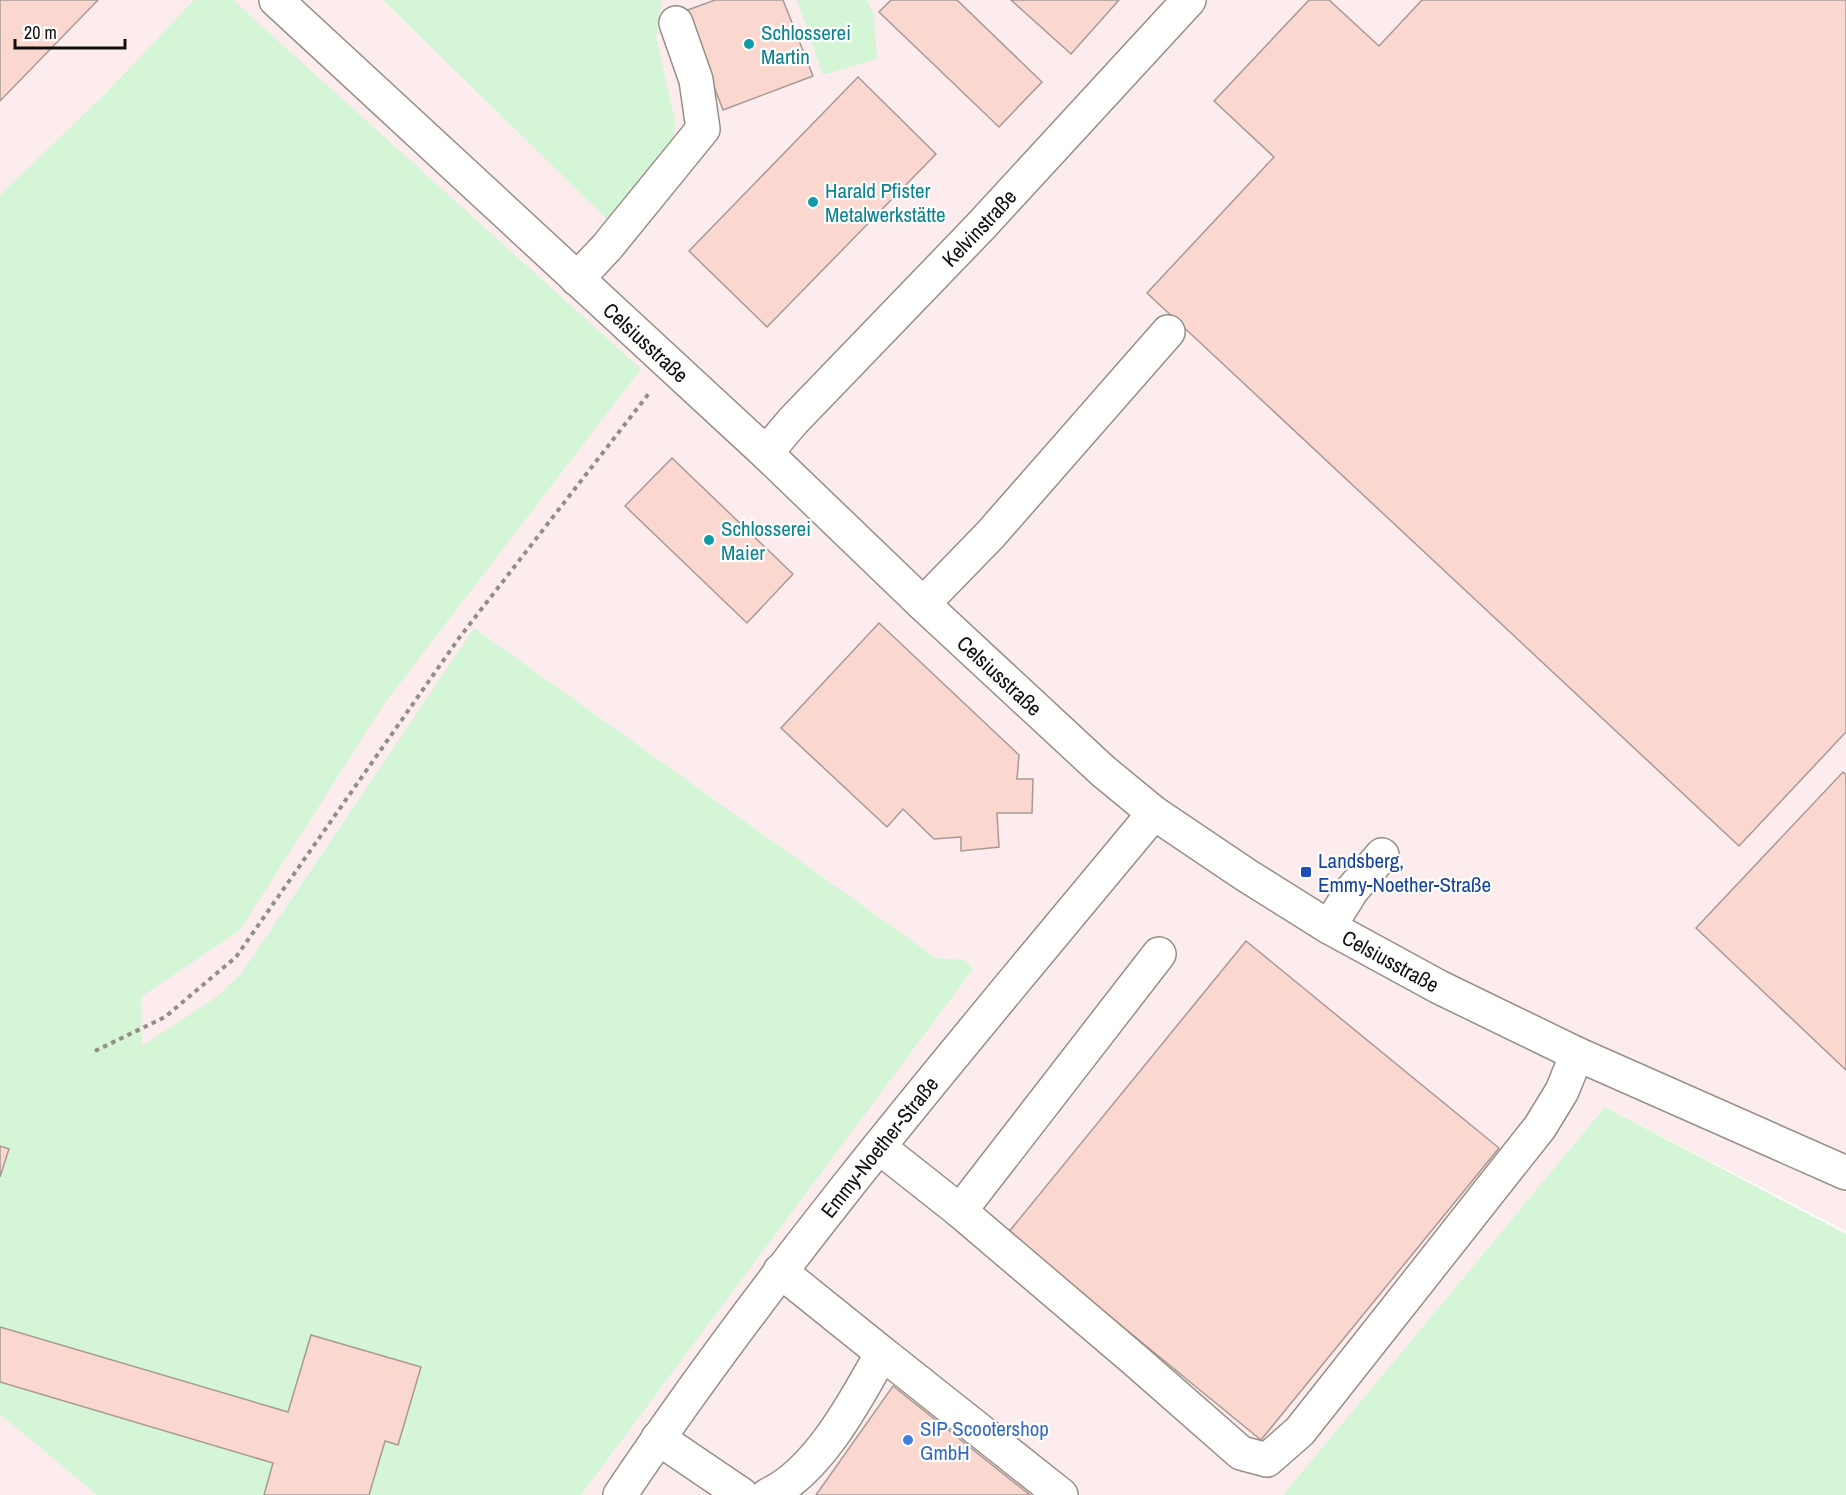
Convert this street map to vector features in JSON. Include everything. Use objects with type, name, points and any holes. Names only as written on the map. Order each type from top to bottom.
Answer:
[{"type":"street","name":"Celsiusstraße","points":[[276,0],[766,453],[923,604],[1103,771],[1154,813],[1329,927],[1439,987],[1577,1054],[1846,1173]]},
{"type":"street","name":"Kelvinstraße","points":[[766,453],[793,421],[980,227],[1189,0]]},
{"type":"street","points":[[577,279],[608,247],[703,129],[696,80],[676,23]]},
{"type":"street","points":[[923,604],[991,534],[1168,332]]},
{"type":"street","name":"Emmy-Noether-Straße","points":[[620,1495],[658,1438],[780,1271],[1154,813]]},
{"type":"street","points":[[1329,927],[1352,890],[1382,855]]},
{"type":"street","points":[[960,1212],[1159,954]]},
{"type":"street","points":[[879,1147],[960,1212],[1135,1360],[1241,1454],[1267,1460],[1300,1431],[1511,1166],[1553,1109],[1577,1054]]},
{"type":"street","points":[[780,1271],[1060,1495]]},
{"type":"street","points":[[768,1495],[779,1490],[809,1463],[850,1412],[882,1353]]},
{"type":"street","points":[[658,1438],[742,1495]]},
{"type":"path","points":[[95,1051],[165,1017],[236,957],[459,638],[671,365]]},
{"type":"shaded area","points":[[0,0],[1846,0],[1846,1231],[1605,1107],[1283,1495],[0,1495]]},
{"type":"green space","points":[[194,0],[233,0],[641,369],[384,704],[240,930],[141,997],[142,1046],[218,996],[241,974],[474,628],[936,958],[965,960],[973,969],[581,1495],[97,1495],[0,1414],[0,195],[106,93]]},
{"type":"green space","points":[[383,0],[662,0],[656,36],[675,121],[674,140],[610,222]]},
{"type":"green space","points":[[797,0],[867,0],[874,16],[877,59],[823,75]]},
{"type":"green space","points":[[1605,1107],[1846,1234],[1846,1495],[1283,1495]]},
{"type":"building","points":[[0,0],[98,0],[0,101]]},
{"type":"building","name":"Schlosserei Martin","points":[[715,0],[783,0],[813,76],[723,110],[685,11]]},
{"type":"building","points":[[891,0],[957,0],[1042,82],[999,127],[879,12]]},
{"type":"building","points":[[1011,0],[1119,0],[1071,54]]},
{"type":"building","points":[[1309,0],[1329,0],[1379,46],[1422,0],[1846,0],[1846,732],[1739,846],[1147,293],[1274,157],[1214,101]]},
{"type":"building","name":"Harald Pfister Metalwerkstätte","points":[[858,77],[936,154],[767,327],[689,251]]},
{"type":"building","name":"Schlosserei Maier","points":[[672,458],[793,574],[747,623],[625,506]]},
{"type":"building","points":[[879,623],[1019,755],[1017,779],[1033,779],[1032,813],[997,813],[999,847],[961,851],[961,837],[934,839],[903,809],[887,827],[781,728]]},
{"type":"building","points":[[1843,772],[1846,775],[1846,1070],[1696,928]]},
{"type":"building","points":[[1246,941],[1499,1148],[1261,1440],[1008,1233]]},
{"type":"building","points":[[0,1146],[9,1149],[0,1177]]},
{"type":"building","points":[[0,1327],[288,1412],[311,1335],[421,1367],[398,1445],[385,1441],[369,1495],[264,1495],[273,1463],[0,1382]]},
{"type":"building","name":"SIP Scootershop GmbH","points":[[893,1386],[1030,1495],[816,1495]]},
{"type":"place","name":"Schlosserei Martin","points":[[749,44]]},
{"type":"place","name":"Harald Pfister Metalwerkstätte","points":[[813,202]]},
{"type":"place","name":"Schlosserei Maier","points":[[709,540]]},
{"type":"place","name":"Landsberg, Emmy-Noether-Straße","points":[[1306,872]]},
{"type":"place","name":"SIP Scootershop GmbH","points":[[908,1440]]}]
